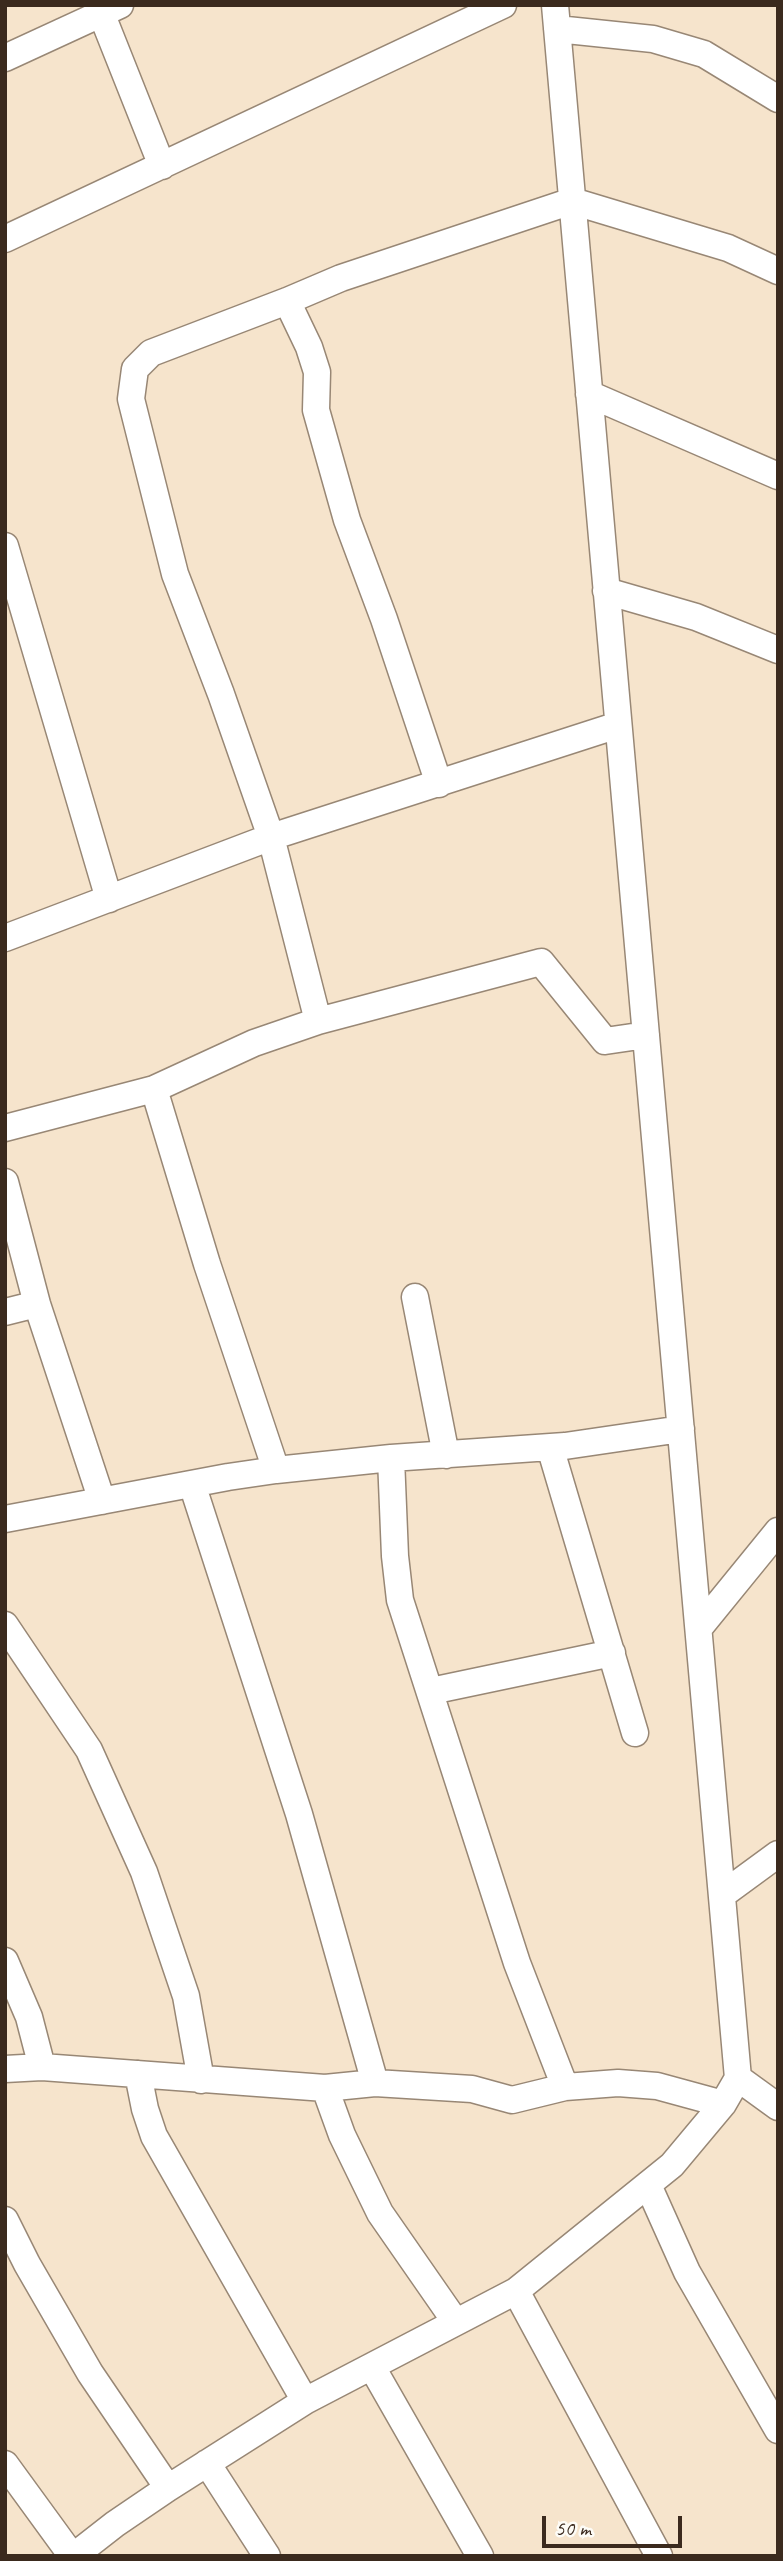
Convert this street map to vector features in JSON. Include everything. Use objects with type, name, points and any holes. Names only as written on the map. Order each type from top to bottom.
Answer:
[{"type":"street","points":[[5,239],[503,5]]},
{"type":"street","points":[[5,58],[111,10],[162,166]]},
{"type":"street","points":[[5,2464],[73,2556],[168,2488],[305,2400],[516,2291],[671,2165],[723,2104],[738,2078],[556,17],[653,39],[704,54],[778,99]]},
{"type":"street","points":[[317,1021],[271,837],[221,694],[175,575],[131,399],[135,369],[151,352],[341,278],[572,201],[728,248],[778,271]]},
{"type":"street","points":[[287,301],[309,347],[317,372],[316,410],[347,520],[384,619],[439,784]]},
{"type":"street","points":[[589,394],[778,476]]},
{"type":"street","points":[[5,546],[108,899]]},
{"type":"street","points":[[607,591],[696,617],[778,650]]},
{"type":"street","points":[[5,938],[271,837],[618,725]]},
{"type":"street","points":[[5,1128],[154,1089],[254,1044],[317,1021],[541,962],[605,1041],[646,1035]]},
{"type":"street","points":[[154,1089],[206,1264],[276,1470]]},
{"type":"street","points":[[5,1182],[37,1304],[102,1501]]},
{"type":"street","points":[[415,1297],[446,1455]]},
{"type":"street","points":[[5,1312],[37,1304]]},
{"type":"street","points":[[5,1519],[276,1470],[391,1458],[550,1447],[681,1429]]},
{"type":"street","points":[[550,1447],[635,1733]]},
{"type":"street","points":[[391,1458],[395,1556],[400,1600],[517,1963],[565,2087]]},
{"type":"street","points":[[192,1484],[299,1814],[375,2083]]},
{"type":"street","points":[[699,1628],[778,1531]]},
{"type":"street","points":[[5,1625],[89,1750],[144,1872],[186,1996],[201,2080]]},
{"type":"street","points":[[431,1691],[612,1653]]},
{"type":"street","points":[[722,1895],[778,1854]]},
{"type":"street","points":[[5,1961],[29,2017],[42,2067]]},
{"type":"street","points":[[5,2069],[42,2067],[325,2088],[375,2083],[472,2089],[512,2100],[565,2087],[618,2083],[657,2085],[723,2104]]},
{"type":"street","points":[[138,2074],[154,2136],[305,2400]]},
{"type":"street","points":[[738,2078],[778,2107]]},
{"type":"street","points":[[325,2088],[342,2135],[380,2213],[455,2321]]},
{"type":"street","points":[[648,2185],[687,2272],[778,2430]]},
{"type":"street","points":[[5,2220],[89,2373],[168,2488]]},
{"type":"street","points":[[516,2291],[659,2556]]},
{"type":"street","points":[[372,2367],[480,2556]]},
{"type":"street","points":[[207,2463],[267,2556]]}]
